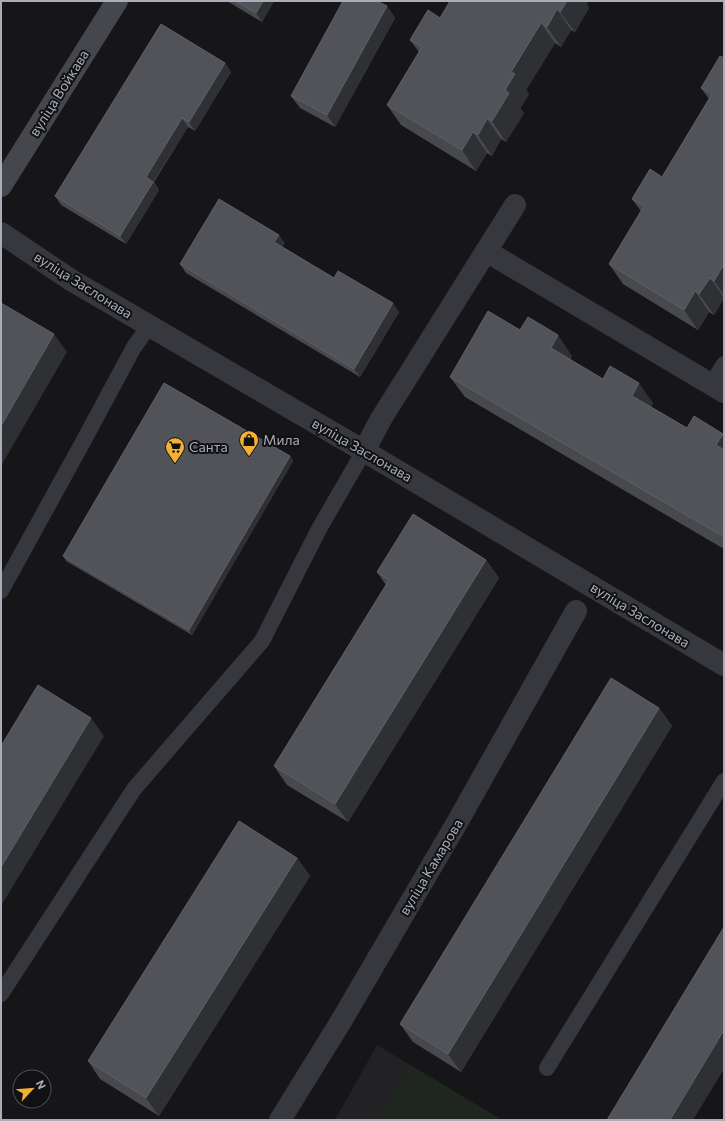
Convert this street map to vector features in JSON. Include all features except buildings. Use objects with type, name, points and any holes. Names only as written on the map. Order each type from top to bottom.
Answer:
[{"type":"main road","name":"вуліца Войкава","points":[[1,186],[117,1]]},
{"type":"street","points":[[364,451],[381,419],[515,205]]},
{"type":"street","name":"вуліца Заслонава","points":[[1,233],[71,280],[364,451],[724,665]]},
{"type":"street","points":[[486,250],[718,389]]},
{"type":"street","name":"вуліца Камарова","points":[[280,1120],[340,1023],[454,828],[576,611]]},
{"type":"lane","points":[[1,591],[134,347],[149,326]]},
{"type":"lane","points":[[718,389],[724,364]]},
{"type":"lane","points":[[1,994],[134,789],[262,641],[320,529],[364,451]]},
{"type":"lane","points":[[547,1068],[724,781]]},
{"type":"shaded area","points":[[377,1045],[502,1120],[335,1120]]},
{"type":"shaded area","points":[[410,1065],[502,1120],[379,1120]]},
{"type":"place","name":"Мила","points":[[249,457]]},
{"type":"place","name":"Санта","points":[[175,464]]}]
